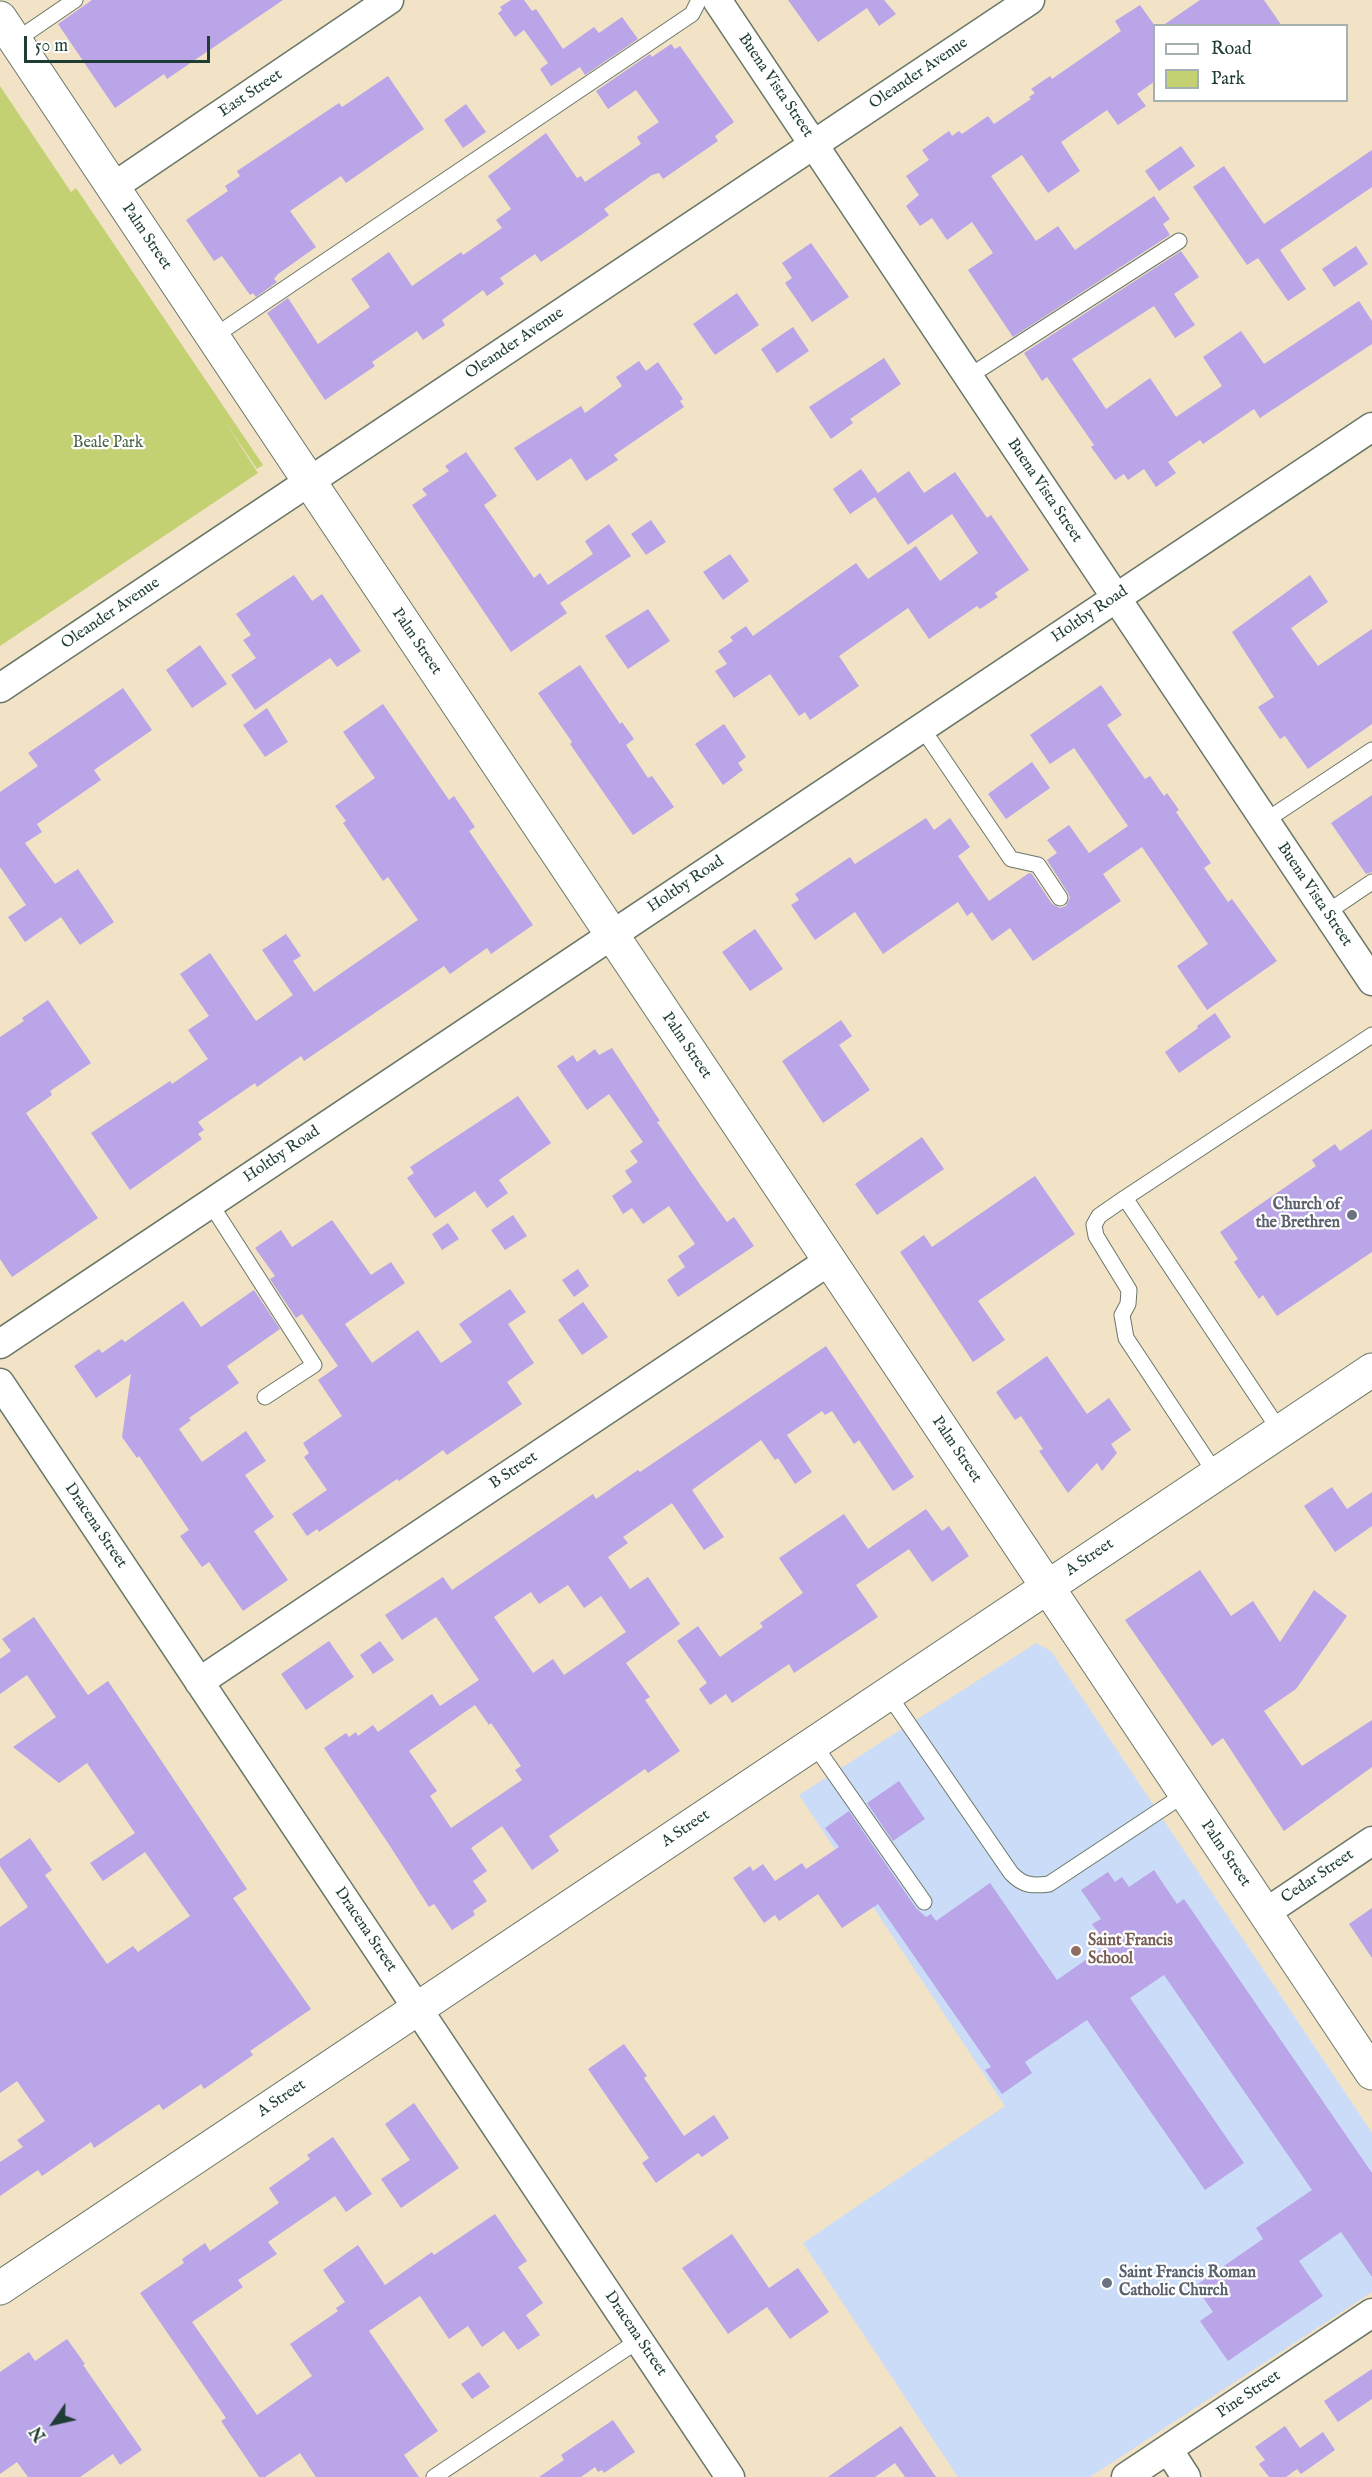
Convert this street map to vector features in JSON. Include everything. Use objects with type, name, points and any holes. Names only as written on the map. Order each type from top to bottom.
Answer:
[{"type":"street","name":"East Street","points":[[113,187],[389,0]]},
{"type":"street","name":"Buena Vista Street","points":[[717,0],[1372,981]]},
{"type":"street","name":"Oleander Avenue","points":[[0,688],[1030,0]]},
{"type":"street","name":"Palm Street","points":[[8,29],[1372,2073]]},
{"type":"street","name":"Holtby Road","points":[[0,1344],[1372,427]]},
{"type":"street","name":"B Street","points":[[199,1682],[829,1261]]},
{"type":"street","name":"A Street","points":[[0,2288],[1372,1370]]},
{"type":"street","name":"Dracena Street","points":[[0,1383],[730,2477]]},
{"type":"street","name":"Cedar Street","points":[[1265,1913],[1372,1841]]},
{"type":"street","name":"Pine Street","points":[[1126,2477],[1372,2313]]},
{"type":"street","points":[[1168,2449],[1186,2477]]},
{"type":"lane","points":[[8,29],[75,0]]},
{"type":"lane","points":[[213,337],[692,14],[699,0]]},
{"type":"lane","points":[[968,377],[1179,241]]},
{"type":"lane","points":[[922,728],[1011,859],[1038,865],[1060,898]]},
{"type":"lane","points":[[1265,821],[1372,750]]},
{"type":"lane","points":[[1326,913],[1372,882]]},
{"type":"lane","points":[[1216,1474],[1126,1338],[1122,1315],[1128,1304],[1129,1290],[1096,1236],[1094,1225],[1099,1216],[1125,1198],[1372,1035]]},
{"type":"lane","points":[[1125,1198],[1280,1431]]},
{"type":"lane","points":[[210,1203],[314,1365],[265,1397]]},
{"type":"lane","points":[[888,1694],[1011,1874],[1019,1882],[1033,1886],[1049,1884],[1185,1794]]},
{"type":"lane","points":[[813,1743],[924,1902]]},
{"type":"lane","points":[[434,2477],[639,2340]]},
{"type":"shaded area","name":"Saint Francis School","points":[[1036,1643],[1051,1651],[1372,2133],[1372,2292],[1090,2477],[958,2477],[803,2243],[1005,2106],[799,1795]]},
{"type":"green space","name":"Beale Park","points":[[0,86],[71,192],[76,188],[263,465],[257,469],[225,422],[258,473],[0,646]]},
{"type":"building","points":[[92,0],[283,0],[167,79],[164,74],[115,108],[58,24]]},
{"type":"building","points":[[511,0],[524,0],[532,11],[536,9],[563,49],[594,27],[599,33],[622,17],[638,39],[585,75],[580,67],[551,86],[540,69],[548,63],[524,30],[515,37],[498,13],[502,10],[500,7]]},
{"type":"building","points":[[788,0],[884,0],[896,14],[879,26],[867,8],[818,42]]},
{"type":"building","points":[[1200,0],[1264,0],[1281,24],[1165,24]]},
{"type":"building","points":[[1140,5],[1154,24],[1153,82],[1137,94],[1146,106],[1118,125],[1107,110],[1061,142],[1080,171],[1048,193],[1022,155],[991,176],[1036,241],[1058,226],[1075,250],[1154,196],[1170,219],[1163,224],[1170,235],[1013,337],[968,270],[993,253],[972,222],[947,240],[932,218],[920,226],[906,206],[919,195],[906,176],[929,160],[922,150],[949,131],[952,136],[959,131],[962,134],[988,116],[994,124],[1031,99],[1029,97],[1035,93],[1031,89],[1050,76],[1052,79],[1121,31],[1115,21]]},
{"type":"building","points":[[671,44],[675,49],[680,46],[734,122],[715,136],[718,141],[663,179],[659,173],[652,175],[604,209],[609,215],[581,235],[541,262],[535,254],[500,278],[504,284],[487,296],[483,290],[442,320],[445,325],[423,340],[417,331],[372,362],[375,366],[325,400],[267,313],[288,298],[318,344],[370,307],[351,279],[389,252],[412,286],[461,252],[463,255],[502,228],[496,220],[511,209],[488,176],[546,133],[577,178],[581,176],[585,182],[641,144],[637,137],[659,122],[636,90],[608,109],[596,91],[650,54],[652,57]]},
{"type":"building","points":[[388,76],[424,129],[346,183],[341,176],[290,211],[316,247],[278,274],[274,279],[277,282],[256,297],[253,293],[250,295],[222,256],[214,261],[186,220],[228,191],[225,186],[240,176],[237,171],[339,103],[342,107]]},
{"type":"building","points":[[466,104],[486,132],[463,148],[444,120]]},
{"type":"building","points":[[1181,146],[1195,166],[1159,191],[1145,171]]},
{"type":"building","points":[[1372,150],[1372,187],[1280,250],[1306,289],[1288,301],[1258,258],[1247,265],[1193,187],[1224,166],[1264,224]]},
{"type":"building","points":[[811,243],[849,297],[812,322],[785,283],[792,278],[782,263]]},
{"type":"building","points":[[1356,246],[1368,264],[1334,287],[1322,269]]},
{"type":"building","points":[[1181,251],[1199,277],[1174,294],[1195,325],[1175,338],[1154,306],[1072,359],[1106,409],[1150,378],[1176,417],[1222,386],[1203,357],[1241,331],[1264,364],[1359,301],[1372,321],[1372,344],[1260,418],[1254,409],[1203,444],[1200,440],[1168,462],[1176,473],[1156,487],[1144,469],[1128,480],[1124,474],[1115,480],[1091,447],[1094,445],[1047,377],[1042,381],[1024,353]]},
{"type":"building","points":[[737,293],[759,325],[715,355],[693,324]]},
{"type":"building","points":[[793,327],[809,351],[777,373],[761,349]]},
{"type":"building","points":[[884,358],[901,384],[850,419],[853,423],[831,439],[809,407]]},
{"type":"building","points":[[639,361],[646,371],[658,362],[683,399],[680,401],[684,407],[614,455],[618,460],[586,481],[571,458],[537,481],[514,448],[581,406],[585,413],[622,386],[616,377]]},
{"type":"building","points":[[466,452],[497,496],[484,505],[534,578],[540,573],[548,585],[593,554],[585,541],[609,524],[631,556],[560,603],[567,613],[511,652],[412,505],[427,495],[422,489],[449,471],[445,466]]},
{"type":"building","points":[[861,469],[878,493],[909,471],[924,493],[955,472],[987,518],[991,515],[1029,570],[995,593],[998,597],[980,609],[977,606],[929,639],[908,608],[839,656],[859,686],[810,720],[805,712],[799,716],[770,674],[734,698],[715,671],[727,664],[718,651],[733,641],[730,637],[746,626],[753,636],[856,563],[868,579],[916,546],[940,581],[978,553],[952,514],[908,545],[875,497],[850,514],[833,489]]},
{"type":"building","points":[[651,520],[666,542],[646,555],[631,534]]},
{"type":"building","points":[[730,554],[749,581],[723,600],[703,572]]},
{"type":"building","points":[[294,575],[312,601],[322,594],[361,651],[337,667],[330,658],[255,710],[231,675],[256,658],[243,640],[251,635],[236,614]]},
{"type":"building","points":[[1310,575],[1328,602],[1291,628],[1318,666],[1372,629],[1372,724],[1308,769],[1285,736],[1280,739],[1258,707],[1274,697],[1232,632]]},
{"type":"building","points":[[648,609],[670,641],[628,669],[605,636]]},
{"type":"building","points":[[200,645],[227,684],[192,708],[166,670]]},
{"type":"building","points":[[580,665],[620,724],[622,722],[634,739],[626,745],[648,778],[652,776],[674,807],[633,835],[538,693]]},
{"type":"building","points":[[1101,685],[1122,715],[1107,725],[1145,779],[1150,776],[1164,796],[1167,793],[1179,810],[1176,812],[1211,863],[1204,868],[1228,902],[1232,899],[1277,961],[1207,1010],[1177,966],[1208,944],[1142,847],[1103,874],[1121,901],[1033,961],[1010,928],[992,941],[972,912],[967,916],[958,902],[883,954],[855,912],[815,940],[791,905],[799,900],[795,894],[850,857],[855,864],[926,818],[934,830],[950,818],[970,847],[958,856],[989,901],[1029,873],[1032,874],[1052,904],[1060,908],[1066,906],[1070,898],[1047,860],[1057,853],[1047,840],[1069,825],[1089,853],[1128,826],[1074,748],[1050,764],[1030,735]]},
{"type":"building","points":[[123,688],[152,730],[94,770],[101,780],[37,824],[42,832],[25,843],[55,884],[78,869],[114,922],[80,945],[61,917],[25,942],[8,917],[26,905],[0,867],[0,792],[38,766],[28,753]]},
{"type":"building","points":[[383,704],[449,800],[454,796],[475,827],[469,831],[533,925],[491,954],[487,948],[450,974],[444,966],[304,1061],[301,1056],[257,1087],[255,1083],[198,1122],[204,1130],[198,1134],[202,1139],[130,1190],[91,1133],[170,1081],[172,1084],[208,1059],[188,1030],[209,1016],[180,974],[210,953],[256,1021],[293,995],[262,950],[286,934],[301,956],[293,961],[314,992],[418,920],[388,877],[383,881],[343,823],[346,821],[335,806],[375,778],[343,732]]},
{"type":"building","points":[[267,708],[288,742],[265,757],[243,725]]},
{"type":"building","points":[[724,724],[746,757],[738,763],[743,770],[723,785],[695,744]]},
{"type":"building","points":[[1032,762],[1050,788],[1006,819],[988,794]]},
{"type":"building","points":[[1372,795],[1372,872],[1366,874],[1331,823]]},
{"type":"building","points":[[755,929],[783,969],[750,991],[722,952]]},
{"type":"building","points":[[48,1000],[91,1063],[50,1091],[52,1095],[26,1113],[98,1218],[12,1277],[0,1259],[0,1037],[24,1021],[22,1018]]},
{"type":"building","points":[[1215,1013],[1231,1037],[1179,1073],[1165,1052]]},
{"type":"building","points":[[841,1020],[852,1036],[839,1045],[870,1090],[823,1123],[782,1061]]},
{"type":"building","points":[[612,1048],[660,1121],[657,1122],[701,1186],[727,1222],[734,1217],[754,1246],[678,1297],[667,1280],[685,1267],[678,1256],[695,1244],[669,1206],[643,1224],[632,1208],[623,1214],[612,1196],[632,1182],[625,1171],[638,1162],[630,1151],[643,1142],[609,1094],[587,1110],[557,1066],[573,1055],[577,1062],[595,1049],[599,1055]]},
{"type":"building","points":[[518,1096],[551,1143],[499,1180],[508,1193],[487,1208],[475,1191],[435,1218],[407,1178],[414,1173],[410,1167]]},
{"type":"building","points":[[1372,1129],[1372,1252],[1277,1316],[1263,1295],[1259,1299],[1234,1262],[1238,1259],[1220,1232],[1316,1166],[1312,1160],[1335,1144],[1340,1151]]},
{"type":"building","points":[[922,1137],[944,1169],[877,1215],[855,1184]]},
{"type":"building","points":[[1035,1176],[1075,1234],[978,1301],[1005,1340],[973,1362],[900,1252],[924,1235],[932,1247]]},
{"type":"building","points":[[513,1215],[527,1236],[505,1250],[491,1230]]},
{"type":"building","points":[[332,1220],[371,1275],[391,1262],[405,1283],[345,1324],[372,1363],[418,1330],[441,1363],[472,1342],[459,1324],[510,1289],[526,1312],[508,1324],[534,1363],[507,1382],[522,1404],[447,1455],[443,1450],[319,1532],[317,1529],[307,1536],[292,1514],[327,1490],[304,1457],[309,1453],[303,1443],[342,1416],[318,1380],[338,1366],[302,1314],[296,1318],[270,1279],[275,1276],[255,1248],[281,1230],[292,1247]]},
{"type":"building","points":[[448,1223],[459,1239],[442,1250],[432,1234]]},
{"type":"building","points":[[578,1269],[589,1286],[574,1297],[562,1280]]},
{"type":"building","points":[[254,1290],[280,1329],[227,1366],[239,1383],[189,1418],[191,1420],[179,1429],[202,1462],[246,1431],[266,1461],[245,1475],[274,1517],[254,1531],[288,1580],[243,1611],[209,1562],[202,1567],[180,1536],[189,1530],[139,1456],[137,1458],[122,1437],[131,1374],[96,1398],[74,1366],[99,1349],[102,1353],[122,1339],[125,1342],[183,1301],[201,1327]]},
{"type":"building","points":[[583,1302],[608,1337],[582,1355],[558,1320]]},
{"type":"building","points":[[826,1346],[914,1477],[893,1491],[859,1440],[854,1444],[832,1411],[825,1415],[822,1411],[787,1435],[812,1472],[795,1484],[778,1458],[775,1460],[761,1440],[692,1490],[724,1537],[704,1550],[672,1503],[623,1537],[628,1543],[608,1557],[630,1589],[648,1577],[680,1624],[626,1663],[650,1697],[645,1700],[680,1751],[648,1773],[645,1769],[549,1836],[559,1851],[532,1870],[502,1826],[471,1848],[487,1871],[473,1881],[487,1901],[473,1911],[475,1915],[452,1930],[434,1904],[429,1907],[324,1748],[346,1733],[349,1737],[356,1732],[358,1736],[373,1725],[378,1732],[432,1694],[440,1706],[479,1680],[436,1617],[402,1640],[385,1615],[443,1577],[452,1590],[593,1494],[596,1499],[638,1470],[640,1472]],"holes":[[[568,1585],[584,1608],[601,1596],[626,1632],[564,1675],[553,1659],[533,1673],[494,1617],[531,1592],[539,1604]],[[475,1705],[489,1725],[491,1723],[521,1766],[515,1770],[522,1780],[451,1828],[430,1796],[437,1791],[409,1751]]]},
{"type":"building","points":[[1047,1356],[1087,1414],[1109,1398],[1131,1430],[1111,1444],[1117,1453],[1102,1471],[1097,1463],[1068,1493],[1039,1451],[1043,1449],[1021,1416],[1015,1420],[996,1392]]},
{"type":"building","points":[[1332,1487],[1347,1509],[1372,1492],[1372,1526],[1335,1552],[1304,1506]]},
{"type":"building","points":[[926,1509],[942,1531],[949,1526],[969,1556],[932,1582],[909,1549],[856,1585],[878,1617],[794,1673],[789,1664],[732,1703],[726,1694],[710,1705],[699,1689],[707,1683],[677,1641],[698,1626],[720,1657],[763,1627],[760,1623],[803,1593],[779,1558],[844,1514],[868,1549]]},
{"type":"building","points":[[1200,1570],[1231,1616],[1253,1601],[1280,1642],[1314,1590],[1347,1616],[1296,1689],[1264,1711],[1302,1766],[1372,1720],[1372,1767],[1284,1831],[1223,1738],[1212,1746],[1125,1620]]},
{"type":"building","points":[[34,1617],[88,1695],[108,1681],[247,1889],[233,1898],[311,2009],[250,2051],[253,2055],[204,2089],[201,2084],[163,2110],[159,2104],[94,2148],[91,2142],[42,2176],[38,2170],[0,2196],[0,2162],[23,2147],[17,2140],[45,2121],[17,2081],[0,2093],[0,1927],[28,1907],[0,1866],[0,1859],[30,1838],[52,1870],[45,1875],[107,1964],[133,1946],[138,1952],[190,1916],[145,1852],[103,1881],[90,1863],[135,1833],[87,1763],[59,1783],[13,1747],[56,1717],[27,1675],[0,1694],[0,1659],[11,1651],[2,1639]]},
{"type":"building","points":[[329,1641],[354,1677],[306,1710],[281,1674]]},
{"type":"building","points":[[380,1641],[394,1660],[373,1674],[360,1655]]},
{"type":"building","points":[[899,1781],[925,1819],[893,1841],[867,1803]]},
{"type":"building","points":[[849,1811],[916,1908],[926,1917],[931,1914],[936,1921],[990,1883],[1057,1980],[1107,1945],[1092,1924],[1101,1919],[1081,1890],[1108,1872],[1115,1882],[1122,1877],[1129,1887],[1154,1870],[1177,1904],[1184,1899],[1372,2173],[1372,2277],[1341,2232],[1299,2261],[1323,2296],[1228,2361],[1200,2321],[1213,2312],[1195,2286],[1263,2239],[1256,2228],[1312,2190],[1164,1975],[1130,1998],[1244,2163],[1205,2190],[1087,2020],[1025,2062],[1032,2073],[1002,2094],[985,2070],[991,2067],[878,1904],[842,1928],[818,1894],[779,1921],[775,1915],[764,1923],[733,1878],[750,1866],[753,1871],[763,1864],[775,1881],[802,1863],[806,1869],[839,1847],[825,1828]]},
{"type":"building","points":[[1372,1908],[1372,1958],[1349,1924]]},
{"type":"building","points":[[624,2044],[647,2076],[644,2078],[684,2136],[714,2115],[729,2138],[702,2157],[698,2153],[656,2183],[642,2163],[649,2158],[588,2069]]},
{"type":"building","points":[[414,2103],[459,2168],[401,2208],[381,2179],[410,2160],[385,2124]]},
{"type":"building","points":[[333,2137],[372,2194],[346,2212],[335,2196],[268,2242],[277,2254],[238,2280],[243,2287],[192,2322],[257,2415],[312,2376],[290,2344],[338,2311],[336,2308],[345,2302],[323,2270],[358,2245],[385,2285],[432,2252],[434,2255],[495,2214],[527,2261],[518,2267],[543,2303],[526,2315],[540,2335],[518,2350],[504,2331],[482,2347],[468,2326],[449,2339],[420,2296],[369,2331],[438,2431],[404,2455],[419,2477],[316,2477],[300,2453],[265,2477],[259,2477],[221,2421],[226,2418],[140,2293],[184,2263],[182,2259],[205,2243],[210,2251],[279,2203],[269,2188],[310,2159],[307,2155]]},
{"type":"building","points":[[732,2234],[769,2288],[798,2268],[829,2312],[790,2339],[767,2307],[728,2334],[682,2268]]},
{"type":"building","points":[[67,2339],[142,2450],[120,2465],[113,2454],[80,2477],[28,2477],[17,2462],[0,2474],[0,2372],[29,2352],[35,2361]]},
{"type":"building","points":[[1372,2369],[1372,2399],[1338,2422],[1324,2401]]},
{"type":"building","points":[[479,2372],[490,2387],[472,2399],[461,2384]]},
{"type":"building","points":[[613,2420],[635,2452],[604,2473],[602,2470],[598,2472],[595,2467],[581,2477],[539,2477],[564,2460],[561,2455]]},
{"type":"building","points":[[901,2426],[936,2477],[905,2477],[895,2463],[875,2477],[828,2477]]},
{"type":"building","points":[[1285,2426],[1300,2448],[1323,2432],[1335,2450],[1301,2474],[1297,2469],[1286,2477],[1269,2477],[1259,2464],[1265,2460],[1255,2447]]},
{"type":"place","name":"Church of the Brethren","points":[[1352,1215]]},
{"type":"place","name":"Saint Francis School","points":[[1076,1951]]},
{"type":"place","name":"Saint Francis Roman Catholic Church","points":[[1107,2283]]}]
